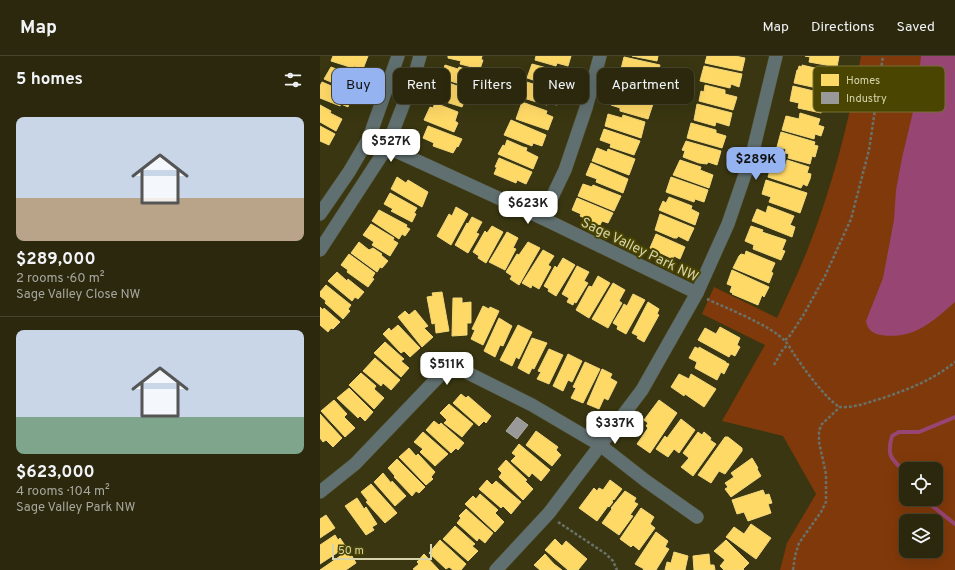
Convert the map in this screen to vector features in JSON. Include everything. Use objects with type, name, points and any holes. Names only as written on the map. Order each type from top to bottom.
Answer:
[{"type":"street","points":[[320,214],[349,172],[369,138],[398,56]]},
{"type":"street","points":[[320,250],[387,147],[414,77],[420,56]]},
{"type":"street","points":[[542,218],[565,170],[586,108],[600,56]]},
{"type":"street","points":[[697,293],[728,224],[753,151],[776,56]]},
{"type":"street","name":"Sage Valley Park NW","points":[[369,138],[542,218],[697,293],[642,390],[549,513],[496,570]]},
{"type":"street","points":[[320,492],[355,464],[444,371],[460,369],[532,405],[600,445],[646,481],[697,517]]},
{"type":"path","points":[[882,66],[883,56]]},
{"type":"path","points":[[785,340],[789,337],[804,314],[825,276],[851,219],[869,150],[875,112]]},
{"type":"path","points":[[697,293],[767,328],[785,340],[806,371],[825,394],[840,407],[856,406],[919,385],[955,362]]},
{"type":"path","points":[[774,365],[782,349],[788,345]]},
{"type":"path","points":[[793,570],[799,542],[822,512],[826,502],[826,474],[819,442],[819,432],[822,425],[840,407]]},
{"type":"path","points":[[549,513],[559,522],[606,554],[613,561],[617,570]]},
{"type":"shaded area","points":[[861,56],[955,56],[955,570],[780,570],[787,543],[816,494],[783,436],[722,421],[765,345],[702,314],[714,287],[777,318],[804,260],[839,155],[849,112],[945,112],[945,66],[859,66]]},
{"type":"shaded area","points":[[921,56],[955,56],[955,302],[922,328],[903,335],[881,335],[875,334],[871,331],[866,321],[883,278],[894,220],[896,190],[913,112],[945,112],[945,66],[920,66]]},
{"type":"building: Homes","points":[[333,56],[368,56],[363,68],[354,66],[353,68],[331,61]]},
{"type":"building: Homes","points":[[448,56],[482,56],[481,60],[483,60],[480,68],[476,68],[460,64],[461,61],[448,58]]},
{"type":"building: Homes","points":[[536,56],[571,56],[568,66],[557,63],[556,66],[535,60]]},
{"type":"building: Homes","points":[[632,56],[658,56],[657,61]]},
{"type":"building: Homes","points":[[707,56],[735,56],[745,58],[742,71],[705,63]]},
{"type":"building: Homes","points":[[805,56],[839,56],[837,66],[809,62],[810,57]]},
{"type":"building: Homes","points":[[624,57],[660,65],[659,68],[621,68]]},
{"type":"building: Homes","points":[[532,64],[547,68],[534,68],[534,80],[527,78]]},
{"type":"building: Homes","points":[[445,65],[458,69],[458,83],[450,81],[450,68],[444,68]]},
{"type":"building: Homes","points":[[802,65],[813,68],[813,87],[794,83],[799,66],[802,67]]},
{"type":"building: Homes","points":[[704,66],[742,74],[739,87],[731,84],[730,88],[700,81]]},
{"type":"building: Homes","points":[[331,67],[334,68],[332,68],[332,82],[324,79]]},
{"type":"building: Homes","points":[[322,82],[332,86],[332,103],[320,98],[320,86]]},
{"type":"building: Homes","points":[[526,82],[534,84],[534,101],[526,99]]},
{"type":"building: Homes","points":[[450,83],[458,86],[458,104],[463,104],[462,107],[450,103]]},
{"type":"building: Homes","points":[[705,85],[725,90],[725,94],[737,97],[733,110],[699,101],[701,91],[704,92]]},
{"type":"building: Homes","points":[[793,86],[813,91],[813,111],[798,108],[799,103],[790,101]]},
{"type":"building: Homes","points":[[526,103],[547,111],[546,114],[553,117],[548,130],[516,119],[521,104]]},
{"type":"building: Homes","points":[[341,104],[349,104],[348,107]]},
{"type":"building: Homes","points":[[435,104],[438,104],[458,112],[455,121],[458,123],[454,132],[424,120],[430,107],[433,108]]},
{"type":"building: Homes","points":[[653,104],[648,119],[620,111],[620,108],[611,105]]},
{"type":"building: Homes","points":[[697,104],[732,113],[729,126],[716,122],[715,126],[694,120]]},
{"type":"building: Homes","points":[[320,105],[331,111],[330,113],[342,119],[336,131],[320,122]]},
{"type":"building: Homes","points":[[800,113],[820,119],[818,125],[824,127],[821,136],[815,134],[814,139],[782,130],[786,116],[799,119]]},
{"type":"building: Homes","points":[[608,114],[622,118],[623,115],[645,122],[641,138],[605,126]]},
{"type":"building: Homes","points":[[511,120],[546,135],[542,146],[533,143],[532,146],[504,135]]},
{"type":"building: Homes","points":[[691,123],[716,130],[716,133],[726,136],[722,148],[687,138]]},
{"type":"building: Homes","points":[[320,126],[335,134],[329,145],[320,141]]},
{"type":"building: Homes","points":[[428,126],[462,139],[453,153],[433,146],[434,143],[423,138]]},
{"type":"building: Homes","points":[[604,129],[640,141],[634,155],[610,147],[611,144],[600,140]]},
{"type":"building: Homes","points":[[781,132],[815,142],[814,145],[818,146],[815,157],[812,156],[810,164],[788,158],[789,154],[785,153],[786,149],[777,147]]},
{"type":"building: Homes","points":[[507,140],[527,148],[526,151],[538,157],[533,169],[498,154],[503,145],[505,146]]},
{"type":"building: Homes","points":[[686,141],[721,151],[717,165],[708,162],[707,164],[699,163],[683,157],[685,151],[682,150]]},
{"type":"building: Homes","points":[[597,148],[607,152],[608,149],[635,159],[629,175],[592,161]]},
{"type":"building: Homes","points":[[499,158],[532,172],[526,184],[517,180],[516,183],[494,174]]},
{"type":"building: Homes","points":[[680,160],[701,167],[700,170],[713,175],[709,188],[673,175]]},
{"type":"building: Homes","points":[[787,160],[809,167],[807,173],[811,174],[807,186],[803,184],[801,188],[768,177],[772,163],[785,167]]},
{"type":"building: Homes","points":[[591,163],[628,179],[623,193],[596,182],[597,179],[586,175]]},
{"type":"building: Homes","points":[[397,177],[406,183],[408,180],[428,192],[422,207],[391,189]]},
{"type":"building: Homes","points":[[671,177],[708,190],[704,202],[695,199],[694,202],[666,192]]},
{"type":"building: Homes","points":[[766,180],[807,193],[800,213],[769,202],[771,197],[762,194]]},
{"type":"building: Homes","points":[[583,184],[592,187],[593,185],[621,196],[614,211],[578,196]]},
{"type":"building: Homes","points":[[390,193],[417,208],[412,222],[391,211],[393,209],[384,204]]},
{"type":"building: Homes","points":[[669,197],[692,206],[691,209],[699,213],[695,225],[659,210],[663,201],[666,203]]},
{"type":"building: Homes","points":[[577,198],[613,213],[608,223],[602,221],[600,225],[580,216],[581,214],[572,210]]},
{"type":"building: Homes","points":[[768,206],[794,216],[790,225],[795,227],[792,237],[752,221],[757,209],[766,213]]},
{"type":"building: Homes","points":[[456,207],[468,214],[451,245],[437,236],[449,214],[452,216]]},
{"type":"building: Homes","points":[[379,210],[407,225],[406,227],[410,229],[405,236],[402,234],[399,239],[372,221]]},
{"type":"building: Homes","points":[[660,214],[694,228],[688,241],[678,236],[677,238],[674,238],[655,230]]},
{"type":"building: Homes","points":[[472,217],[482,222],[476,233],[479,234],[468,253],[455,245]]},
{"type":"building: Homes","points":[[371,224],[394,238],[393,240],[398,243],[390,256],[372,245],[374,242],[363,235]]},
{"type":"building: Homes","points":[[492,226],[503,232],[486,263],[478,258],[479,256],[473,252],[485,231],[487,233]]},
{"type":"building: Homes","points":[[751,226],[763,230],[762,232],[786,240],[782,250],[785,251],[781,260],[753,249],[754,245],[745,241]]},
{"type":"building: Homes","points":[[507,232],[518,238],[513,248],[516,249],[505,270],[489,262]]},
{"type":"building: Homes","points":[[656,234],[685,247],[680,259],[674,256],[673,259],[650,248]]},
{"type":"building: Homes","points":[[359,242],[369,250],[373,248],[382,254],[381,255],[388,261],[382,268],[380,267],[377,272],[351,253]]},
{"type":"building: Homes","points":[[528,242],[540,248],[519,285],[510,279],[512,276],[506,272],[517,254],[519,255]]},
{"type":"building: Homes","points":[[543,250],[554,256],[548,265],[551,267],[539,289],[532,285],[531,288],[522,283]]},
{"type":"building: Homes","points":[[746,251],[775,263],[771,272],[773,273],[769,283],[733,268],[739,256],[741,254],[745,255]]},
{"type":"building: Homes","points":[[349,254],[375,273],[372,278],[374,279],[368,287],[347,272],[348,270],[341,265]]},
{"type":"building: Homes","points":[[563,258],[575,265],[556,296],[548,291],[549,289],[544,286],[555,266],[557,268]]},
{"type":"building: Homes","points":[[577,266],[589,272],[584,281],[588,283],[576,303],[574,302],[573,305],[567,302],[569,298],[562,294]]},
{"type":"building: Homes","points":[[732,270],[769,287],[764,297],[762,295],[758,305],[730,292],[732,286],[727,284]]},
{"type":"building: Homes","points":[[337,272],[347,281],[348,279],[364,292],[358,299],[355,297],[352,301],[328,281]]},
{"type":"building: Homes","points":[[598,276],[610,283],[589,318],[576,310],[589,286],[592,287]]},
{"type":"building: Homes","points":[[613,283],[625,290],[619,301],[622,303],[608,328],[592,319]]},
{"type":"building: Homes","points":[[326,285],[351,305],[348,309],[350,311],[343,319],[325,303],[326,301],[320,296],[320,292]]},
{"type":"building: Homes","points":[[442,292],[449,331],[436,333],[435,323],[432,324],[427,297],[433,296],[432,293]]},
{"type":"building: Homes","points":[[633,294],[645,300],[626,334],[617,329],[618,326],[613,323],[624,304],[627,306]]},
{"type":"building: Homes","points":[[453,298],[462,298],[462,303],[471,302],[471,323],[467,323],[467,335],[452,336]]},
{"type":"building: Homes","points":[[648,302],[659,309],[657,314],[659,315],[644,342],[632,333]]},
{"type":"building: Homes","points":[[483,306],[499,311],[483,345],[471,339],[475,330],[472,329]]},
{"type":"building: Homes","points":[[320,307],[323,310],[324,308],[340,322],[328,332],[320,325]]},
{"type":"building: Homes","points":[[415,310],[428,326],[424,328],[433,337],[422,347],[398,317],[405,311],[409,315]]},
{"type":"building: Homes","points":[[499,318],[512,326],[503,346],[500,345],[495,357],[484,351]]},
{"type":"building: Homes","points":[[398,325],[420,348],[410,357],[404,351],[401,353],[383,334],[389,328],[391,331]]},
{"type":"building: Homes","points":[[518,325],[532,332],[519,359],[516,357],[512,366],[500,360]]},
{"type":"building: Homes","points":[[720,327],[740,338],[737,345],[740,347],[735,356],[731,354],[729,357],[698,340],[705,328],[716,334]]},
{"type":"building: Homes","points":[[532,338],[547,343],[534,369],[532,368],[529,374],[518,368]]},
{"type":"building: Homes","points":[[385,342],[404,359],[401,361],[409,368],[401,377],[374,353]]},
{"type":"building: Homes","points":[[695,347],[699,349],[699,347],[729,364],[724,374],[721,372],[717,380],[695,368],[697,362],[689,358]]},
{"type":"building: Homes","points":[[549,349],[563,355],[549,384],[537,379],[541,372],[538,371]]},
{"type":"building: Homes","points":[[568,354],[582,361],[572,382],[568,380],[563,391],[553,386]]},
{"type":"building: Homes","points":[[375,358],[400,380],[391,390],[383,383],[381,386],[363,371]]},
{"type":"building: Homes","points":[[585,362],[600,369],[583,403],[571,398],[576,388],[573,387]]},
{"type":"building: Homes","points":[[602,369],[612,374],[610,378],[617,382],[608,400],[604,398],[599,409],[587,404]]},
{"type":"building: Homes","points":[[361,373],[376,386],[374,389],[384,398],[374,409],[349,385]]},
{"type":"building: Homes","points":[[679,374],[689,379],[691,374],[716,389],[704,407],[685,394],[684,396],[671,387]]},
{"type":"building: Homes","points":[[349,388],[373,412],[365,421],[360,416],[358,418],[337,398]]},
{"type":"building: Homes","points":[[461,394],[466,398],[468,396],[491,416],[486,423],[484,421],[479,426],[453,403]]},
{"type":"building: Homes","points":[[334,400],[347,414],[344,417],[355,428],[345,437],[321,411]]},
{"type":"building: Homes","points":[[659,400],[677,413],[650,453],[637,444],[648,428],[646,426],[648,423],[644,420]]},
{"type":"building: Homes","points":[[449,404],[473,424],[462,437],[444,423],[447,420],[440,413]]},
{"type":"building: Homes","points":[[320,414],[342,438],[333,447],[326,440],[323,442],[320,438]]},
{"type":"building: Homes","points":[[681,419],[695,430],[679,453],[674,449],[668,457],[656,449],[665,436],[667,438]]},
{"type":"building: Homes","points":[[434,421],[439,425],[441,423],[464,443],[458,450],[456,448],[451,453],[426,430]]},
{"type":"building: Homes","points":[[536,431],[558,447],[556,450],[561,455],[552,466],[526,445]]},
{"type":"building: Homes","points":[[423,432],[448,454],[435,466],[420,452],[423,449],[414,442]]},
{"type":"building: Homes","points":[[698,432],[702,435],[704,432],[711,438],[710,440],[716,444],[693,476],[681,467],[689,458],[683,453]]},
{"type":"building: Homes","points":[[725,437],[728,437],[742,448],[742,451],[725,474],[719,471],[711,483],[698,475]]},
{"type":"building: Homes","points":[[519,444],[550,470],[541,481],[532,473],[529,477],[511,461],[516,456],[512,453]]},
{"type":"building: Homes","points":[[409,448],[416,456],[418,454],[435,472],[431,477],[433,479],[426,485],[399,457]]},
{"type":"building: Homes","points":[[752,458],[761,476],[731,497],[725,489],[728,487],[725,483],[734,477],[731,473]]},
{"type":"building: Homes","points":[[397,459],[425,487],[419,493],[416,491],[412,496],[394,477],[395,476],[388,468]]},
{"type":"building: Homes","points":[[506,460],[527,480],[525,481],[533,489],[523,500],[499,477],[502,473],[498,469]]},
{"type":"building: Homes","points":[[383,473],[391,483],[392,481],[406,496],[395,506],[374,482]]},
{"type":"building: Homes","points":[[487,480],[492,485],[496,481],[521,502],[511,514],[503,506],[501,508],[479,489]]},
{"type":"building: Homes","points":[[610,480],[622,489],[597,521],[579,508],[594,488],[597,491],[599,488],[603,490]]},
{"type":"building: Homes","points":[[371,484],[397,513],[385,523],[366,502],[368,501],[361,492]]},
{"type":"building: Homes","points":[[763,490],[765,495],[769,494],[772,503],[768,504],[771,513],[748,521],[744,512],[737,514],[732,500]]},
{"type":"building: Homes","points":[[625,491],[636,498],[634,502],[638,504],[630,515],[633,516],[619,535],[602,523],[612,509],[611,508]]},
{"type":"building: Homes","points":[[480,494],[498,510],[495,513],[504,522],[495,532],[465,504],[473,496],[476,499]]},
{"type":"building: Homes","points":[[357,498],[364,509],[366,507],[377,524],[372,527],[374,530],[366,535],[345,506]]},
{"type":"building: Homes","points":[[641,508],[654,517],[650,524],[655,528],[639,550],[633,545],[631,547],[620,539]]},
{"type":"building: Homes","points":[[466,509],[493,533],[485,543],[479,538],[477,541],[457,523],[461,518],[459,516]]},
{"type":"building: Homes","points":[[326,515],[335,528],[320,538],[320,519]]},
{"type":"building: Homes","points":[[751,524],[771,538],[756,559],[726,537],[734,527],[744,534]]},
{"type":"building: Homes","points":[[455,526],[475,544],[472,546],[478,551],[468,561],[443,539]]},
{"type":"building: Homes","points":[[656,532],[668,541],[665,547],[669,549],[656,570],[643,570],[644,569],[635,564]]},
{"type":"building: Homes","points":[[335,535],[338,540],[340,538],[346,547],[320,564],[320,545]]},
{"type":"building: Homes","points":[[555,539],[562,546],[566,541],[587,559],[578,570],[568,570],[545,550]]},
{"type":"building: Homes","points":[[440,540],[466,564],[461,570],[453,570],[449,567],[446,569],[429,553]]},
{"type":"building: Homes","points":[[726,540],[749,563],[743,569],[744,570],[724,570],[720,566],[725,560],[714,551]]},
{"type":"building: Homes","points":[[346,552],[350,557],[352,556],[356,563],[346,570],[320,570]]},
{"type":"building: Homes","points":[[674,552],[688,556],[685,570],[665,570],[667,562],[671,563]]},
{"type":"building: Homes","points":[[424,554],[439,570],[413,569],[419,564],[417,562]]},
{"type":"building: Homes","points":[[545,554],[562,570],[540,570],[534,565]]},
{"type":"building: Homes","points":[[709,554],[710,565],[714,565],[715,570],[694,570],[693,556]]},
{"type":"building: Industry","points":[[517,417],[528,425],[517,439],[506,431]]},
{"type":"waterway","points":[[899,466],[894,461],[890,453],[892,436],[899,432],[919,432],[955,417]]},
{"type":"waterway","points":[[932,506],[955,524]]}]
